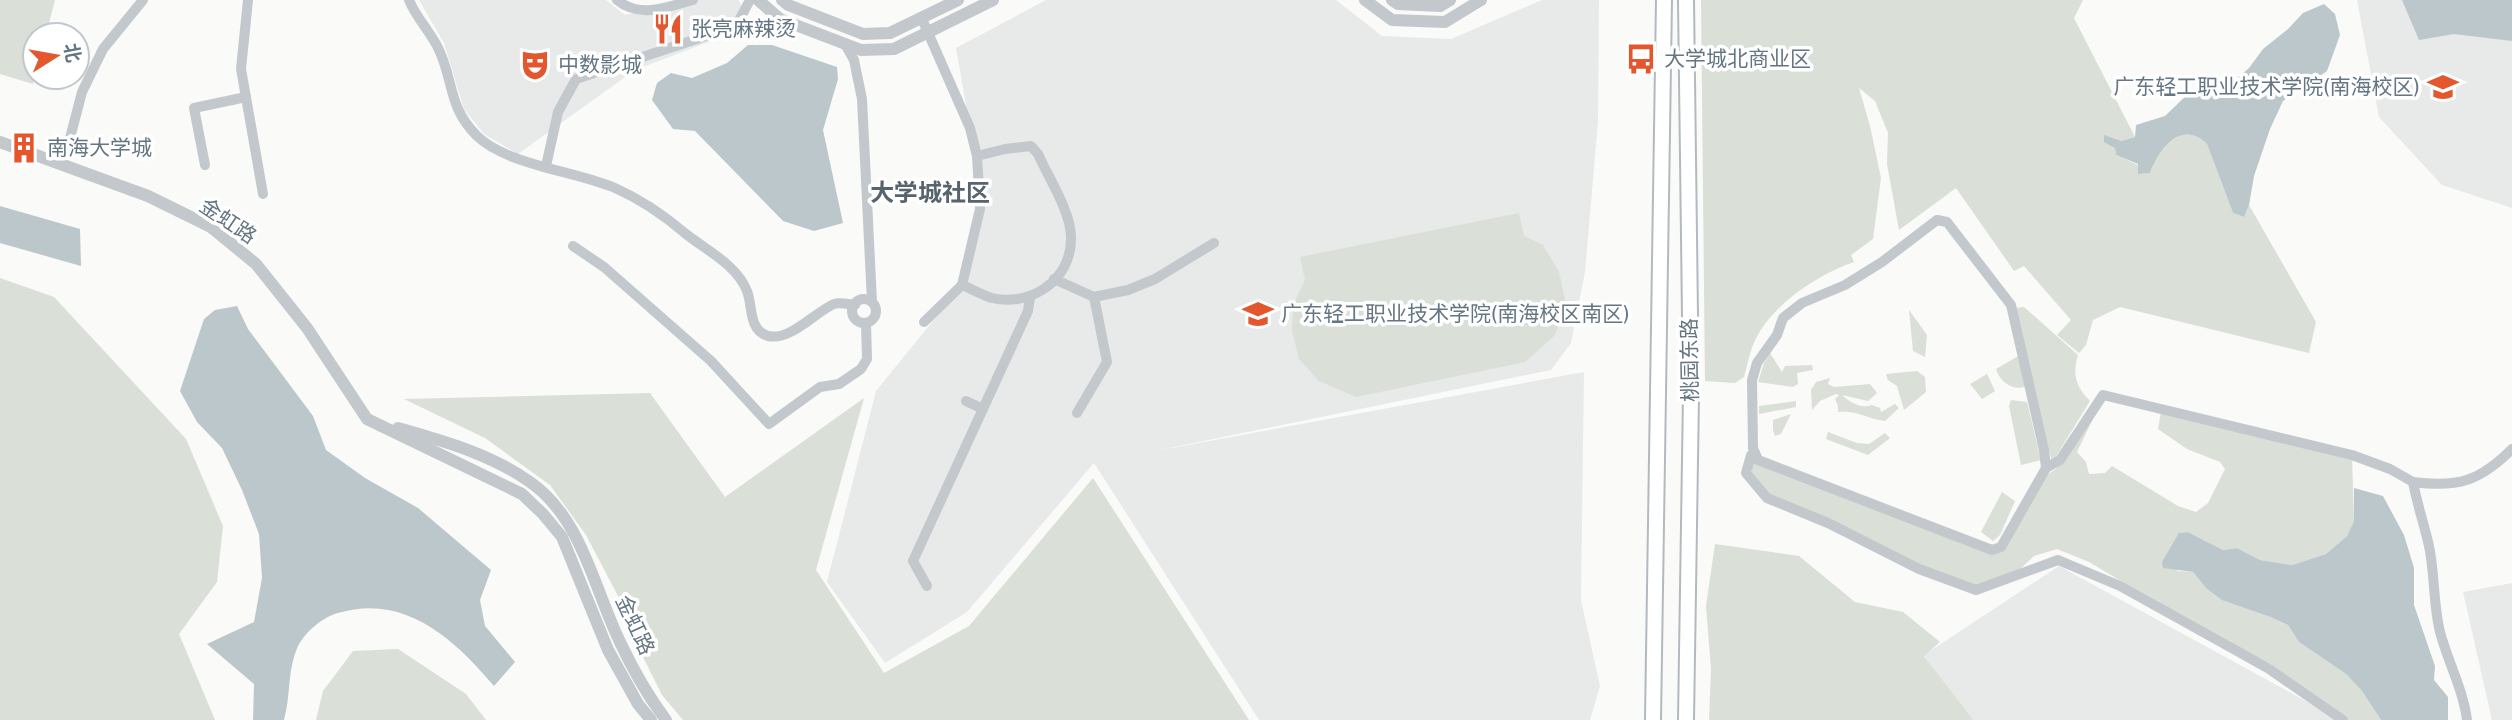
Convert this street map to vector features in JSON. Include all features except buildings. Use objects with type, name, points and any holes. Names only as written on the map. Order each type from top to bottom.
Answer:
[{"type":"main road","name":"桃园东路","points":[[1653,720],[1664,0]]},
{"type":"main road","name":"桃园东路","points":[[1686,0],[1691,395],[1686,720]]},
{"type":"street","points":[[69,142],[82,92],[103,49],[143,0]]},
{"type":"street","points":[[248,0],[241,69],[263,194]]},
{"type":"street","points":[[409,0],[414,13],[439,50],[459,114],[478,137],[507,156],[615,188],[668,219],[736,272],[747,290],[755,326],[759,331],[770,336],[783,335],[835,303],[855,304],[864,299],[872,302]]},
{"type":"street","points":[[617,0],[627,8],[653,11],[693,0]]},
{"type":"street","points":[[546,166],[558,112],[576,79],[736,26],[750,0]]},
{"type":"street","points":[[758,0],[780,19],[861,50],[894,49],[993,0]]},
{"type":"street","points":[[782,0],[788,5],[863,34],[890,33],[958,0]]},
{"type":"street","points":[[1365,0],[1392,20],[1444,22],[1481,0]]},
{"type":"street","points":[[1392,0],[1398,4],[1440,6],[1450,0]]},
{"type":"street","points":[[922,19],[970,128],[977,156],[980,209],[962,285],[924,322]]},
{"type":"street","points":[[845,44],[854,60],[862,99],[872,302],[876,309],[875,316],[866,323]]},
{"type":"street","points":[[205,165],[194,108],[246,97]]},
{"type":"street","name":"金虹路","points":[[0,142],[149,196],[211,227],[256,264],[307,328],[367,419],[522,494],[562,537],[608,650],[650,720]]},
{"type":"street","points":[[962,285],[993,298],[1030,298],[1049,285],[1065,267],[1071,239],[1068,218],[1038,154],[1031,146],[977,156]]},
{"type":"street","points":[[2046,468],[2011,305],[1947,222],[1937,220],[1882,262],[1845,285],[1802,303],[1783,318],[1777,335],[1757,363],[1751,396],[1753,448],[1758,460],[1992,550],[2001,547],[2046,468],[2060,460],[2103,395],[2352,455],[2390,469],[2413,482],[2454,484],[2477,477],[2495,467],[2512,449]]},
{"type":"street","points":[[1054,279],[1094,298],[1128,290],[1155,279],[1214,243]]},
{"type":"street","points":[[573,246],[604,267],[711,361],[769,424],[820,387],[839,384],[861,369],[867,359],[866,323]]},
{"type":"street","points":[[927,586],[913,561],[1028,311],[1030,298]]},
{"type":"street","points":[[1077,413],[1107,362],[1094,298]]},
{"type":"street","points":[[855,304],[855,319],[866,323]]},
{"type":"street","points":[[966,401],[983,409]]},
{"type":"street","name":"金虹路","points":[[367,419],[428,436],[494,460],[533,483],[574,532],[620,642],[649,698],[666,720]]},
{"type":"street","points":[[1751,456],[1746,473],[1767,498],[1828,523],[1919,569],[1976,590],[2058,561],[2120,586],[2249,657],[2343,720]]},
{"type":"street","points":[[2413,482],[2435,585],[2435,614],[2446,654],[2464,698],[2467,720]]},
{"type":"shaded area","points":[[0,0],[55,0],[50,21],[21,21],[21,80],[0,74]]},
{"type":"shaded area","points":[[419,0],[606,0],[625,15],[689,0],[739,0],[748,27],[635,70],[518,154],[484,134],[464,109],[444,43]]},
{"type":"shaded area","name":"广东轻工职业技术学院(南海校区南区)","points":[[1046,0],[1336,0],[1382,36],[1451,39],[1542,0],[1599,0],[1598,121],[1585,272],[1571,343],[1551,370],[1155,451],[1584,372],[1581,600],[1600,686],[1590,720],[1259,720],[1094,463],[967,612],[885,663],[827,582],[876,391],[962,285],[980,209],[956,48]]},
{"type":"shaded area","points":[[1701,0],[2083,0],[2074,18],[2135,137],[2121,141],[2115,148],[2116,155],[2138,165],[2138,174],[2150,173],[2159,155],[2172,140],[2188,135],[2207,144],[2233,213],[2244,217],[2249,205],[2316,322],[2309,353],[2120,307],[2093,320],[2086,345],[2079,353],[2057,335],[2071,320],[2024,266],[2014,271],[1956,188],[1899,230],[1887,164],[1888,133],[1875,101],[1859,88],[1881,178],[1873,239],[1851,255],[1854,262],[1824,275],[1782,305],[1760,331],[1744,377],[1735,383],[1705,381]]},
{"type":"shaded area","name":"广东轻工职业技术学院(南海校区)","points":[[2357,0],[2512,0],[2512,208],[2442,185],[2379,117]]},
{"type":"shaded area","points":[[2402,0],[2512,0],[2512,41],[2454,34],[2419,40]]},
{"type":"shaded area","points":[[2324,4],[2335,14],[2340,35],[2327,71],[2283,101],[2254,176],[2244,217],[2233,213],[2207,144],[2197,137],[2188,135],[2172,140],[2159,155],[2150,173],[2138,174],[2138,164],[2116,155],[2115,148],[2104,142],[2104,135],[2121,141],[2135,137],[2136,125],[2165,116],[2191,91],[2213,82],[2226,88],[2249,68],[2263,49],[2303,13]]},
{"type":"shaded area","points":[[748,45],[772,45],[837,67],[838,79],[823,130],[843,223],[814,231],[783,221],[695,131],[673,129],[652,100],[657,83],[671,73],[692,78],[727,63]]},
{"type":"shaded area","points":[[0,206],[80,229],[81,266],[0,243]]},
{"type":"shaded area","points":[[1519,213],[1524,236],[1543,245],[1559,272],[1566,305],[1555,335],[1525,362],[1356,397],[1319,381],[1299,359],[1292,331],[1293,305],[1305,280],[1300,257]]},
{"type":"shaded area","points":[[0,278],[54,297],[186,439],[223,526],[217,582],[179,634],[215,720],[0,720]]},
{"type":"shaded area","points":[[237,306],[248,329],[313,416],[326,450],[365,478],[418,508],[491,570],[480,600],[485,626],[515,662],[494,686],[462,652],[426,624],[385,609],[362,608],[338,613],[321,621],[301,640],[292,665],[284,720],[253,720],[254,684],[207,644],[254,622],[262,578],[259,534],[222,448],[197,422],[180,391],[204,319],[215,310]]},
{"type":"shaded area","points":[[2024,307],[2078,355],[2076,380],[2090,401],[2052,463],[2015,308]]},
{"type":"shaded area","points":[[1909,310],[1927,335],[1925,357],[1913,351]]},
{"type":"shaded area","points":[[1770,353],[1782,372],[1785,366],[1812,365],[1813,370],[1797,373],[1798,384],[1793,387],[1758,382]]},
{"type":"shaded area","points":[[2020,355],[2027,386],[2017,388],[2004,382],[1996,369]]},
{"type":"shaded area","points":[[1917,371],[1925,377],[1926,392],[1904,410],[1897,386],[1888,380],[1886,374]]},
{"type":"shaded area","points":[[1987,374],[1995,391],[1982,399],[1970,384]]},
{"type":"shaded area","points":[[1830,378],[1828,384],[1834,387],[1870,384],[1877,393],[1868,401],[1842,395],[1856,404],[1872,405],[1880,408],[1881,412],[1895,404],[1899,408],[1885,421],[1852,412],[1838,412],[1835,399],[1839,395],[1836,394],[1820,401],[1812,410],[1811,390],[1816,382]]},
{"type":"shaded area","points":[[650,393],[725,497],[864,398],[816,570],[884,673],[969,626],[1093,478],[1249,720],[683,720],[662,695],[634,639],[618,596],[586,535],[550,485],[485,438],[404,399]]},
{"type":"shaded area","points":[[2011,400],[2027,402],[2041,460],[2021,465],[2009,406]]},
{"type":"shaded area","points":[[1796,401],[1796,407],[1759,414],[1759,406]]},
{"type":"shaded area","points":[[2161,412],[2352,455],[2354,521],[2347,536],[2326,554],[2292,565],[2260,560],[2237,548],[2223,550],[2188,532],[2179,533],[2177,571],[2193,572],[2206,588],[2288,625],[2299,642],[2346,674],[2362,691],[2381,720],[2343,720],[2269,669],[2089,562],[2057,549],[2034,556],[2017,572],[1976,590],[1767,498],[1752,472],[1751,455],[1992,550],[2001,547],[2046,476],[2063,463],[2093,419],[2077,452],[2086,462],[2089,474],[2105,473],[2112,466],[2178,506],[2196,512],[2208,503],[2225,469],[2220,462],[2187,449],[2158,429]]},
{"type":"shaded area","points":[[1791,414],[1781,434],[1775,436],[1773,420]]},
{"type":"shaded area","points":[[1828,432],[1857,443],[1869,444],[1885,433],[1890,438],[1868,455],[1826,439]]},
{"type":"shaded area","points":[[2354,488],[2383,496],[2404,535],[2414,568],[2414,605],[2435,666],[2434,680],[2448,697],[2448,720],[2381,720],[2362,691],[2346,674],[2299,642],[2288,625],[2222,600],[2206,588],[2193,572],[2163,568],[2162,562],[2179,533],[2188,532],[2223,550],[2237,548],[2260,560],[2292,565],[2326,554],[2347,536],[2354,521]]},
{"type":"shaded area","points":[[2002,492],[2015,501],[2000,535],[1993,541],[1981,532]]},
{"type":"shaded area","points":[[1715,544],[1799,556],[1855,602],[1903,612],[1940,642],[1924,656],[1973,720],[1709,720],[1711,669],[1706,606]]},
{"type":"shaded area","points":[[2059,566],[2315,706],[2335,720],[1970,720],[1924,655]]},
{"type":"shaded area","points":[[2512,583],[2512,720],[2492,720],[2463,592]]},
{"type":"shaded area","points":[[398,649],[466,694],[486,720],[316,720],[323,691],[353,651]]},
{"type":"place","name":"张亮麻辣烫","points":[[668,29]]},
{"type":"place","name":"大学城北商业区","points":[[1641,59]]},
{"type":"place","name":"中数影城","points":[[535,65]]},
{"type":"place","name":"广东轻工职业技术学院(南海校区)","points":[[2443,87]]},
{"type":"place","name":"南海大学城","points":[[24,148]]},
{"type":"place","name":"广东轻工职业技术学院(南海校区南区)","points":[[1258,314]]},
{"type":"district","name":"大学城社区","points":[[930,193]]}]
